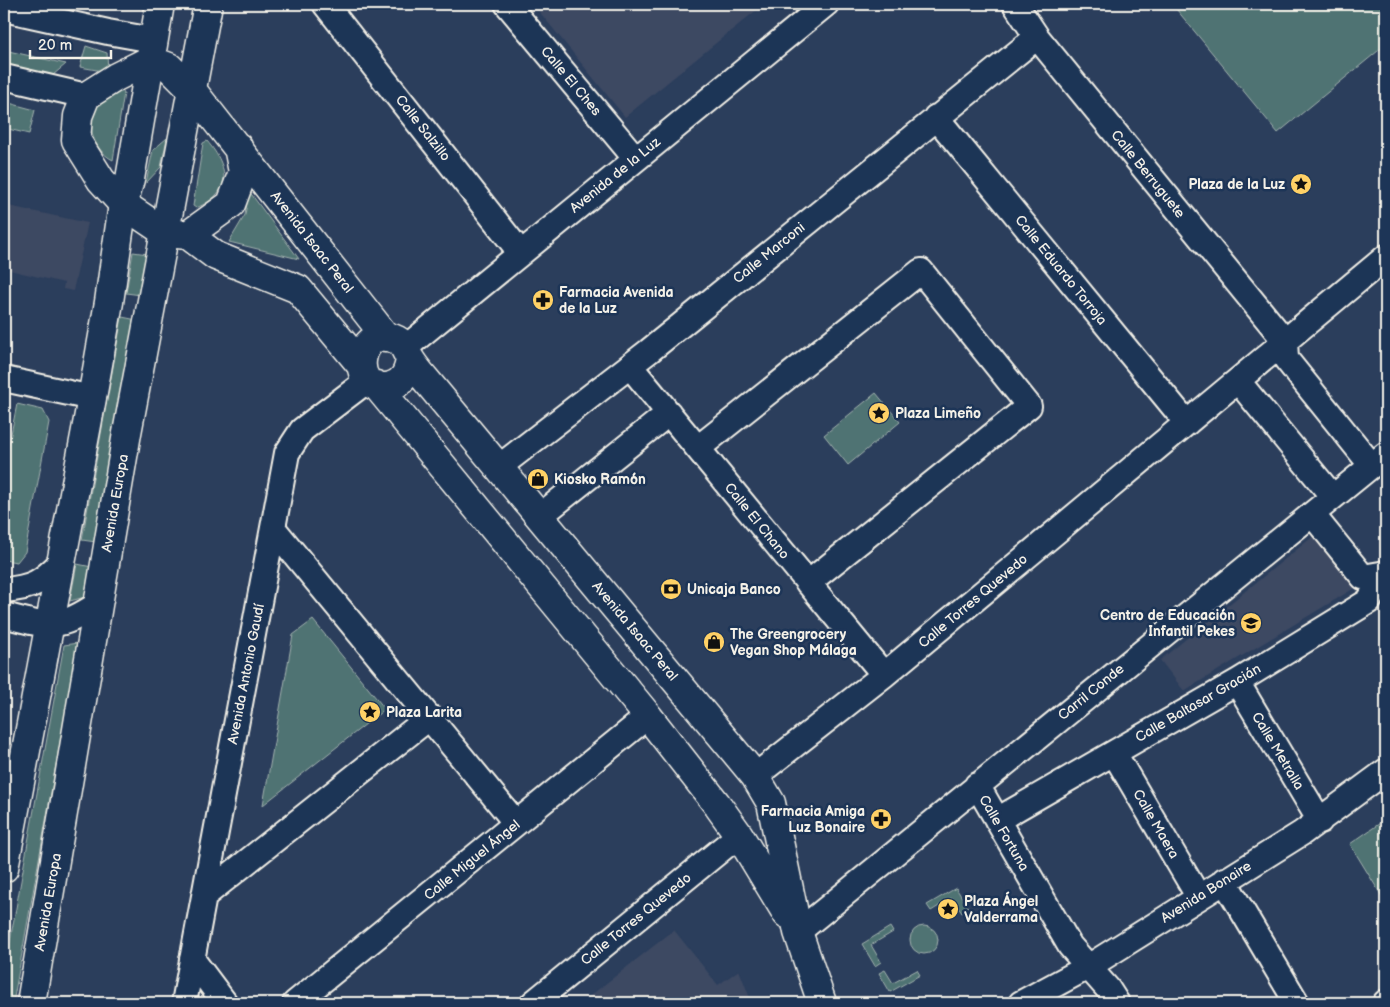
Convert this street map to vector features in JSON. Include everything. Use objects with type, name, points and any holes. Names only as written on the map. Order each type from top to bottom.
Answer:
[{"type":"street","points":[[4,868],[92,398],[109,302],[123,204],[130,178],[160,4]]},
{"type":"street","name":"Avenida Europa","points":[[31,1003],[127,433],[177,234],[192,90],[208,4]]},
{"type":"street","name":"Calle Salzillo","points":[[325,4],[520,252]]},
{"type":"street","name":"Calle El Ches","points":[[507,4],[636,159]]},
{"type":"street","name":"Avenida de la Luz","points":[[401,348],[826,4]]},
{"type":"street","name":"Calle Berruguete","points":[[1015,4],[1037,37],[1285,341],[1286,359],[1379,460]]},
{"type":"street","points":[[4,9],[108,32],[152,50]]},
{"type":"street","name":"Calle Marconi","points":[[499,467],[630,366],[1037,37]]},
{"type":"street","points":[[4,77],[86,96],[116,77],[152,50]]},
{"type":"street","name":"Avenida Isaac Peral","points":[[152,50],[192,90],[401,348],[755,776],[771,803],[798,932],[822,1003]]},
{"type":"street","name":"Avenida Isaac Peral","points":[[86,96],[78,116],[76,140],[101,180],[123,204],[216,256],[298,289],[368,377],[648,716],[734,828],[798,932]]},
{"type":"street","name":"Calle Eduardo Torroja","points":[[936,117],[1187,423]]},
{"type":"street","points":[[177,234],[231,204],[243,172],[238,147]]},
{"type":"street","points":[[1334,497],[1238,381],[1386,257]]},
{"type":"street","points":[[698,448],[921,271],[1029,406],[808,583]]},
{"type":"street","points":[[376,339],[401,348],[409,370],[404,378],[396,384],[386,387],[368,377],[362,354],[367,345],[376,339]]},
{"type":"street","name":"Calle El Chano","points":[[630,366],[884,675]]},
{"type":"street","name":"Avenida Antonio Gaudí","points":[[184,1003],[287,453],[302,430],[368,377]]},
{"type":"street","points":[[4,379],[92,398]]},
{"type":"street","name":"Calle Torres Quevedo","points":[[755,776],[884,675],[1238,381]]},
{"type":"street","points":[[540,516],[669,413]]},
{"type":"street","name":"Carril Conde","points":[[798,932],[1379,460]]},
{"type":"street","points":[[1312,514],[1363,577],[1385,573]]},
{"type":"street","points":[[273,528],[516,823]]},
{"type":"street","points":[[4,590],[23,589],[44,580],[61,562]]},
{"type":"street","name":"Calle Baltasar Gracián","points":[[997,820],[1237,682],[1369,601],[1385,573]]},
{"type":"street","points":[[4,615],[49,626],[76,619],[98,604]]},
{"type":"street","name":"Calle Metralla","points":[[1237,682],[1320,820]]},
{"type":"street","name":"Calle Miguel Ángel","points":[[295,1003],[648,716]]},
{"type":"street","points":[[205,895],[430,717]]},
{"type":"street","name":"Calle Maera","points":[[1114,753],[1198,896]]},
{"type":"street","name":"Avenida Bonaire","points":[[1021,1003],[1088,967],[1320,820],[1386,771]]},
{"type":"street","name":"Calle Fortuna","points":[[977,785],[1070,946],[1108,989],[1117,1003]]},
{"type":"street","points":[[734,828],[761,818],[771,803]]},
{"type":"street","name":"Calle Torres Quevedo","points":[[533,1003],[734,828]]},
{"type":"street","points":[[1224,880],[1297,1003]]},
{"type":"street","points":[[192,959],[225,1003]]},
{"type":"shaded area","points":[[533,4],[764,4],[625,117]]},
{"type":"shaded area","points":[[4,205],[88,223],[73,291],[63,289],[64,283],[5,269],[4,275]]},
{"type":"shaded area","name":"Centro de Educación Infantil Pekes","points":[[1316,534],[1358,586],[1184,691],[1160,660]]},
{"type":"shaded area","points":[[674,930],[718,985],[739,970],[752,1003],[581,1003]]},
{"type":"green space","points":[[1172,4],[1381,4],[1384,46],[1278,133]]},
{"type":"green space","points":[[86,46],[107,53],[108,72],[80,67]]},
{"type":"green space","points":[[4,50],[66,64],[53,75],[4,64]]},
{"type":"green space","points":[[119,91],[124,93],[113,160],[100,149],[95,141],[91,124],[95,107],[107,96]]},
{"type":"green space","points":[[9,103],[35,110],[29,134],[4,128],[4,110]]},
{"type":"green space","points":[[167,138],[161,167],[146,183],[153,150]]},
{"type":"green space","points":[[207,141],[220,161],[224,179],[216,195],[208,202],[196,208],[193,206],[203,143]]},
{"type":"green space","points":[[249,191],[299,259],[229,242],[245,215]]},
{"type":"green space","points":[[133,252],[148,254],[141,295],[126,293]]},
{"type":"green space","points":[[122,317],[137,320],[96,542],[82,540]]},
{"type":"green space","points":[[876,393],[900,422],[848,465],[824,435]]},
{"type":"green space","points":[[17,404],[43,410],[49,422],[25,552],[17,562],[4,560],[4,469]]},
{"type":"green space","points":[[77,564],[92,567],[85,597],[70,601]]},
{"type":"green space","points":[[313,620],[385,709],[263,805],[293,635]]},
{"type":"green space","points":[[78,643],[13,1003],[4,1003],[4,974],[64,645]]},
{"type":"green space","points":[[1386,819],[1386,903],[1350,844]]},
{"type":"green space","points":[[956,888],[969,909],[962,913],[952,898],[931,911],[927,905]]},
{"type":"green space","points":[[924,926],[934,930],[938,940],[934,950],[924,954],[914,950],[910,940],[914,930]]},
{"type":"green space","points":[[890,927],[893,932],[871,945],[881,962],[875,966],[862,944]]},
{"type":"green space","points":[[885,970],[893,983],[917,970],[920,975],[890,992],[879,973]]},
{"type":"place","name":"Plaza de la Luz","points":[[1301,184]]},
{"type":"place","name":"Farmacia Avenida de la Luz","points":[[543,300]]},
{"type":"place","name":"Plaza Limeño","points":[[879,413]]},
{"type":"place","name":"Kiosko Ramón","points":[[538,479]]},
{"type":"place","name":"Unicaja Banco","points":[[671,589]]},
{"type":"place","name":"Centro de Educación Infantil Pekes","points":[[1251,623]]},
{"type":"place","name":"The Greengrocery Vegan Shop Málaga","points":[[714,642]]},
{"type":"place","name":"Plaza Larita","points":[[370,712]]},
{"type":"place","name":"Farmacia Amiga Luz Bonaire","points":[[881,819]]},
{"type":"place","name":"Plaza Ángel Valderrama","points":[[948,909]]}]
